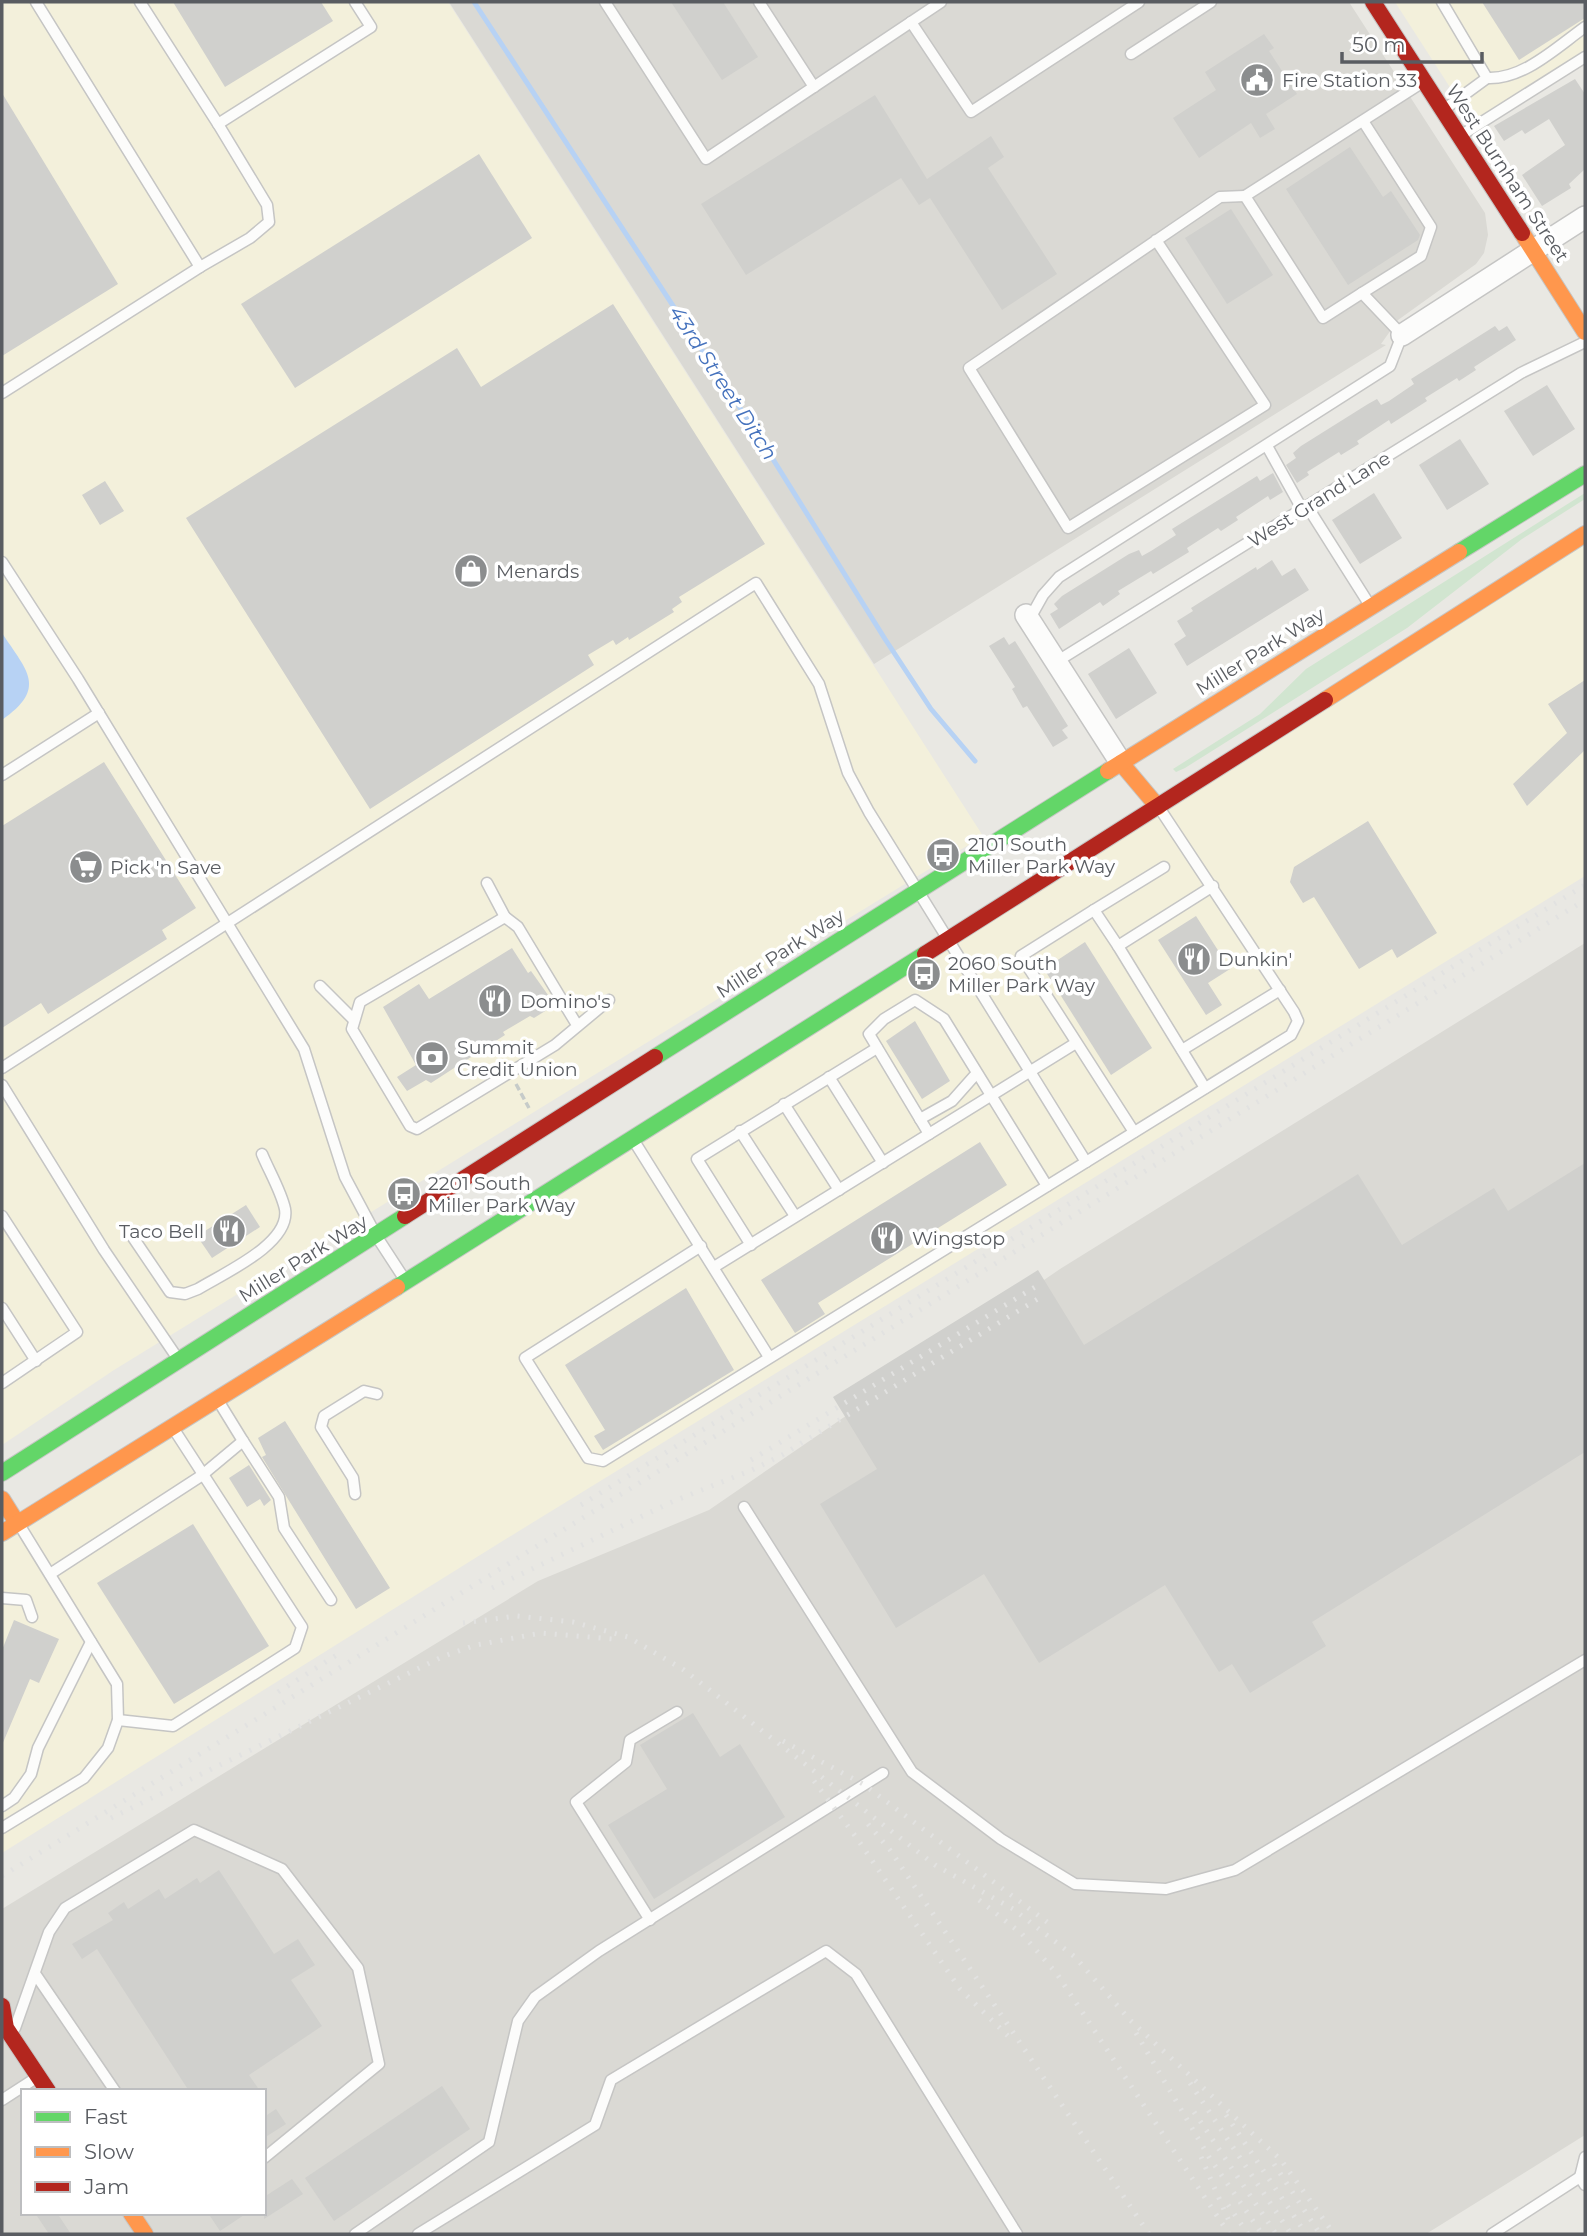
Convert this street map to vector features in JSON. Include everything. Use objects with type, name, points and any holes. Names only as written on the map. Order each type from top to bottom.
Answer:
[{"type":"main road","name":"West Burnham Street","points":[[1373,2],[1585,332]]},
{"type":"main road","name":"Miller Park Way","points":[[2,1474],[915,891],[1585,474]]},
{"type":"main road","points":[[2,1533],[174,1428],[1585,534]]},
{"type":"main road","points":[[1121,763],[1158,807]]},
{"type":"main road","points":[[2,1499],[17,1523]]},
{"type":"main road","points":[[2,2006],[9,2037],[47,2089]]},
{"type":"main road","points":[[132,2215],[145,2234]]},
{"type":"street","points":[[1402,335],[1585,217]]},
{"type":"street","points":[[1027,617],[1121,763]]},
{"type":"lane","points":[[36,2],[200,267]]},
{"type":"lane","points":[[2,393],[200,267],[250,239],[268,222],[267,205],[140,2]]},
{"type":"lane","points":[[218,124],[371,27],[355,2]]},
{"type":"lane","points":[[605,2],[706,159],[941,2]]},
{"type":"lane","points":[[759,2],[814,87]]},
{"type":"lane","points":[[911,22],[971,112],[1139,2]]},
{"type":"lane","points":[[1131,54],[1211,2]]},
{"type":"lane","points":[[1442,2],[1487,78]]},
{"type":"lane","points":[[1443,110],[1487,78],[1502,79],[1518,72],[1585,27]]},
{"type":"lane","points":[[1460,136],[1585,57]]},
{"type":"lane","points":[[1156,240],[1265,405],[1068,527],[970,368],[1156,240],[1220,197],[1245,196],[1425,81]]},
{"type":"lane","points":[[1245,196],[1323,318],[1422,256],[1431,227],[1363,121]]},
{"type":"lane","points":[[1027,617],[1051,583],[1059,577],[1385,371],[1390,366],[1402,335],[1362,293]]},
{"type":"lane","name":"West Grand Lane","points":[[1056,662],[1521,373],[1585,342]]},
{"type":"lane","points":[[1267,446],[1371,607]]},
{"type":"lane","points":[[2,562],[99,713],[304,1049],[345,1177],[377,1237],[406,1280]]},
{"type":"lane","points":[[2,1068],[755,583],[819,684],[848,773],[915,891],[1086,1162]]},
{"type":"lane","points":[[2,775],[99,713]]},
{"type":"lane","points":[[701,1246],[525,1358],[588,1458],[603,1461],[1291,1035],[1297,1028],[1294,1012],[1213,886],[1158,807]]},
{"type":"lane","points":[[1134,1132],[1021,956],[1164,867]]},
{"type":"lane","points":[[486,883],[505,918],[518,927],[578,1025]]},
{"type":"lane","points":[[1118,946],[1213,886]]},
{"type":"lane","points":[[1094,910],[1205,1088]]},
{"type":"lane","points":[[505,918],[360,1002],[353,1019],[355,1038],[410,1126],[417,1129],[555,1045],[609,1000]]},
{"type":"lane","points":[[320,986],[353,1019]]},
{"type":"lane","points":[[1181,1050],[1280,990]]},
{"type":"lane","points":[[929,1134],[869,1034],[884,1019],[915,1000],[944,1019],[1047,1186]]},
{"type":"lane","points":[[714,1267],[1076,1043]]},
{"type":"lane","points":[[751,1245],[697,1159],[877,1048]]},
{"type":"lane","points":[[920,1119],[952,1101],[976,1074]]},
{"type":"lane","points":[[829,1077],[883,1163]]},
{"type":"lane","points":[[2,1086],[104,1250],[180,1361]]},
{"type":"lane","points":[[784,1104],[839,1190]]},
{"type":"lane","points":[[740,1131],[795,1216]]},
{"type":"lane","points":[[633,1138],[769,1357]]},
{"type":"lane","points":[[130,1233],[170,1292],[185,1294],[198,1289],[272,1243],[282,1227],[285,1211],[262,1154]]},
{"type":"lane","points":[[2,1216],[77,1332],[2,1383]]},
{"type":"lane","points":[[2,1308],[36,1360]]},
{"type":"lane","points":[[355,1494],[353,1478],[320,1427],[324,1416],[364,1391],[377,1394]]},
{"type":"lane","points":[[218,1400],[279,1497],[284,1528],[331,1600]]},
{"type":"lane","points":[[118,1720],[173,1726],[295,1648],[302,1627],[201,1476],[174,1428]]},
{"type":"lane","points":[[50,1574],[201,1476],[243,1441]]},
{"type":"lane","points":[[744,1507],[912,1772],[1001,1839],[1075,1884],[1166,1889],[1236,1870],[1585,1660]]},
{"type":"lane","points":[[2,1828],[84,1778],[108,1748],[118,1720],[117,1684],[17,1523]]},
{"type":"lane","points":[[2,1598],[26,1600],[32,1616]]},
{"type":"lane","points":[[2,1806],[14,1798],[31,1774],[38,1748],[92,1642]]},
{"type":"lane","points":[[650,1920],[576,1802],[626,1762],[630,1741],[677,1712]]},
{"type":"lane","points":[[355,2234],[489,2142],[522,2011],[535,1997],[650,1920],[883,1773]]},
{"type":"lane","points":[[9,2037],[36,1975],[49,1932],[65,1908],[194,1830],[282,1869],[358,1968],[379,2064],[266,2156]]},
{"type":"lane","points":[[418,2234],[595,2125],[611,2080],[825,1951],[856,1974],[1017,2234]]},
{"type":"lane","points":[[36,1975],[114,2089]]},
{"type":"lane","points":[[2,2100],[38,2077]]},
{"type":"lane","points":[[1492,2234],[1583,2181],[1585,2157]]},
{"type":"path","points":[[510,1073],[531,1111]]},
{"type":"shaded area","points":[[2,2],[448,2],[983,836],[114,1370],[2,1445]]},
{"type":"shaded area","points":[[449,2],[1349,2],[1485,213],[1488,235],[1484,253],[1476,264],[1398,320],[1381,344],[1386,345],[874,664]]},
{"type":"shaded area","points":[[1395,2],[1585,2],[1585,51],[1473,123]]},
{"type":"shaded area","points":[[1585,534],[1585,876],[501,1542],[2,1853],[2,1533]]},
{"type":"shaded area","points":[[1585,943],[1585,2135],[1426,2234],[2,2234],[2,1909],[538,1581],[709,1510],[1060,1269]]},
{"type":"green space","points":[[1585,493],[1585,499],[1522,539],[1407,628],[1185,768],[1176,772],[1173,769],[1260,714],[1306,669]]},
{"type":"water","points":[[2,633],[25,669],[29,688],[16,709],[2,720]]},
{"type":"building","points":[[173,2],[321,2],[333,21],[225,87]]},
{"type":"building","points":[[671,2],[723,2],[758,57],[722,80]]},
{"type":"building","points":[[1482,2],[1585,2],[1585,18],[1519,60]]},
{"type":"building","points":[[1264,34],[1274,48],[1269,51],[1297,94],[1266,114],[1275,129],[1260,138],[1251,123],[1199,158],[1173,118],[1216,90],[1205,72]]},
{"type":"building","points":[[1575,79],[1585,94],[1585,169],[1569,184],[1571,188],[1542,206],[1522,175],[1565,145],[1549,119],[1525,134],[1522,130],[1504,141],[1494,126]]},
{"type":"building","points":[[2,93],[118,284],[2,356]]},
{"type":"building","points":[[875,95],[927,179],[991,136],[1004,157],[988,168],[1057,274],[1002,310],[930,198],[919,205],[901,178],[746,275],[701,204]]},
{"type":"building","points":[[1350,147],[1383,197],[1391,191],[1420,235],[1418,240],[1348,285],[1286,189]]},
{"type":"building","points":[[479,154],[532,238],[295,388],[241,304]]},
{"type":"building","points":[[1231,209],[1273,275],[1227,304],[1185,238]]},
{"type":"building","name":"Menards","points":[[613,304],[765,544],[679,597],[682,602],[672,609],[674,612],[629,640],[628,637],[616,645],[613,640],[588,655],[594,665],[370,809],[186,518],[457,348],[481,387]]},
{"type":"building","points":[[1495,326],[1499,331],[1507,326],[1516,340],[1474,367],[1476,370],[1459,381],[1457,378],[1425,398],[1427,401],[1391,424],[1389,420],[1357,441],[1359,444],[1341,455],[1339,452],[1307,472],[1309,475],[1297,483],[1286,465],[1296,458],[1293,453],[1301,446],[1377,399],[1381,405],[1389,401],[1414,384],[1411,379]]},
{"type":"building","points":[[1547,385],[1575,429],[1533,456],[1504,411]]},
{"type":"building","points":[[1460,439],[1489,484],[1447,510],[1419,465]]},
{"type":"building","points":[[1273,473],[1283,492],[1270,500],[1268,496],[1236,517],[1238,520],[1221,531],[1218,528],[1187,548],[1189,552],[1153,574],[1151,571],[1118,591],[1120,594],[1103,606],[1100,602],[1059,629],[1050,614],[1058,609],[1054,604],[1062,596],[1129,554],[1139,550],[1142,556],[1151,551],[1176,535],[1172,529],[1257,476],[1260,481]]},
{"type":"building","points":[[105,481],[124,511],[100,525],[82,495]]},
{"type":"building","points":[[1374,493],[1402,538],[1360,564],[1332,520]]},
{"type":"building","points":[[1272,560],[1282,576],[1295,568],[1309,590],[1187,666],[1174,644],[1186,636],[1177,621],[1193,611],[1191,608],[1256,567],[1257,570]]},
{"type":"building","points":[[1004,637],[1009,645],[1015,641],[1068,726],[1062,730],[1068,738],[1053,747],[1027,706],[1023,708],[1012,689],[1015,687],[989,646]]},
{"type":"building","points":[[1129,648],[1157,693],[1116,719],[1088,674]]},
{"type":"building","points":[[1585,680],[1585,750],[1527,806],[1513,784],[1567,733],[1548,704]]},
{"type":"building","name":"Pick 'n Save","points":[[104,762],[196,908],[162,930],[167,939],[48,1014],[41,1003],[2,1028],[2,826]]},
{"type":"building","points":[[1368,821],[1437,933],[1397,958],[1392,949],[1359,969],[1314,897],[1303,903],[1290,882],[1294,867]]},
{"type":"building","points":[[1196,916],[1230,969],[1208,983],[1222,1005],[1206,1015],[1158,940]]},
{"type":"building","points":[[1085,942],[1152,1048],[1111,1075],[1044,969]]},
{"type":"building","points":[[512,948],[528,973],[531,971],[553,1002],[550,1008],[503,1032],[505,1035],[431,1083],[426,1080],[407,1091],[397,1077],[416,1065],[383,1007],[419,984],[429,999]]},
{"type":"building","points":[[915,1021],[950,1081],[922,1099],[886,1041]]},
{"type":"building","points":[[980,1142],[1007,1185],[818,1303],[825,1314],[795,1333],[761,1280]]},
{"type":"building","points":[[1585,1163],[1585,1452],[1312,1622],[1326,1646],[1250,1693],[1232,1664],[1219,1672],[1165,1585],[1039,1663],[984,1574],[896,1628],[820,1504],[877,1469],[833,1397],[1038,1270],[1084,1345],[1358,1174],[1402,1245],[1494,1188],[1508,1211]]},
{"type":"building","name":"Taco Bell","points":[[246,1205],[260,1227],[212,1258],[197,1236]]},
{"type":"building","points":[[686,1288],[734,1370],[603,1450],[594,1436],[605,1430],[565,1365]]},
{"type":"building","points":[[285,1421],[390,1588],[356,1609],[262,1457],[266,1455],[258,1438]]},
{"type":"building","points":[[249,1465],[271,1500],[264,1506],[260,1499],[247,1507],[229,1478]]},
{"type":"building","points":[[193,1524],[269,1646],[174,1704],[97,1583]]},
{"type":"building","points":[[14,1620],[59,1639],[39,1683],[30,1679],[2,1745],[2,1650]]},
{"type":"building","points":[[693,1713],[720,1757],[740,1744],[785,1817],[654,1899],[608,1825],[667,1789],[640,1745]]},
{"type":"building","points":[[219,1870],[274,1954],[298,1939],[315,1965],[291,1980],[322,2026],[249,2075],[259,2089],[188,2089],[97,1949],[82,1959],[72,1944],[113,1920],[108,1913],[124,1902],[128,1909],[159,1889],[165,1899],[197,1878],[200,1883]]},
{"type":"building","points":[[442,2086],[470,2129],[334,2221],[305,2178]]},
{"type":"building","points":[[276,2109],[286,2124],[266,2137],[266,2116]]},
{"type":"building","points":[[292,2179],[303,2194],[264,2219],[266,2196]]},
{"type":"building","points":[[36,2215],[58,2215],[71,2234],[49,2234]]},
{"type":"building","points":[[209,2215],[244,2215],[220,2231]]},
{"type":"waterway","name":"43rd Street Ditch","points":[[474,2],[761,440],[931,709],[975,761]]},
{"type":"railway","points":[[581,1505],[1585,885]]},
{"type":"railway","points":[[2,1876],[1585,900]]},
{"type":"railway","points":[[751,1460],[1035,1287]]},
{"type":"railway","points":[[492,1588],[674,1501],[782,1455],[1041,1297]]},
{"type":"railway","points":[[463,1623],[517,1616],[573,1622],[628,1637],[684,1670],[935,1865],[1013,1909],[1075,1957],[1130,2020],[1281,2160],[1334,2234]]},
{"type":"railway","points":[[111,1818],[444,1656],[476,1645],[541,1633],[613,1639]]},
{"type":"railway","points":[[278,1692],[343,1651]]},
{"type":"railway","points":[[783,1741],[863,1784],[1051,1925]]},
{"type":"railway","points":[[814,1781],[856,1837],[960,1989],[1008,2036]]},
{"type":"railway","points":[[868,1824],[890,1850],[1149,2234]]},
{"type":"railway","points":[[979,1900],[1022,1934],[1057,1974],[1229,2234]]},
{"type":"railway","points":[[1136,2033],[1209,2157],[1262,2234]]},
{"type":"railway","points":[[1190,2083],[1291,2234]]},
{"type":"railway","points":[[1194,2112],[1276,2234]]},
{"type":"railway","points":[[1226,2115],[1306,2234]]},
{"type":"railway","points":[[1201,2157],[1229,2221]]},
{"type":"railway","points":[[1274,2164],[1320,2234]]},
{"type":"railway","points":[[1228,2205],[1248,2234]]},
{"type":"traffic: fast","points":[[1459,552],[1585,474]]},
{"type":"traffic: fast","points":[[655,1057],[1108,771]]},
{"type":"traffic: fast","points":[[397,1287],[925,954]]},
{"type":"traffic: fast","points":[[2,1473],[405,1216]]},
{"type":"traffic: slow","points":[[1522,233],[1585,332]]},
{"type":"traffic: slow","points":[[1325,700],[1585,534]]},
{"type":"traffic: slow","points":[[1108,771],[1459,552]]},
{"type":"traffic: slow","points":[[1121,763],[1158,807]]},
{"type":"traffic: slow","points":[[2,1533],[397,1287]]},
{"type":"traffic: slow","points":[[2,1499],[17,1523]]},
{"type":"traffic: slow","points":[[132,2215],[145,2234]]},
{"type":"traffic: jam","points":[[1373,2],[1522,233]]},
{"type":"traffic: jam","points":[[925,954],[1325,700]]},
{"type":"traffic: jam","points":[[405,1216],[655,1057]]},
{"type":"traffic: jam","points":[[2,2006],[6,2028],[47,2089]]},
{"type":"place","name":"Fire Station 33","points":[[1257,80]]},
{"type":"place","name":"Menards","points":[[471,571]]},
{"type":"place","name":"2101 South Miller Park Way","points":[[943,855]]},
{"type":"place","name":"Pick 'n Save","points":[[86,867]]},
{"type":"place","name":"Dunkin'","points":[[1194,959]]},
{"type":"place","name":"2060 South Miller Park Way","points":[[924,974]]},
{"type":"place","name":"Domino's","points":[[495,1001]]},
{"type":"place","name":"Summit Credit Union","points":[[432,1058]]},
{"type":"place","name":"2201 South Miller Park Way","points":[[404,1194]]},
{"type":"place","name":"Taco Bell","points":[[229,1231]]},
{"type":"place","name":"Wingstop","points":[[887,1238]]}]
